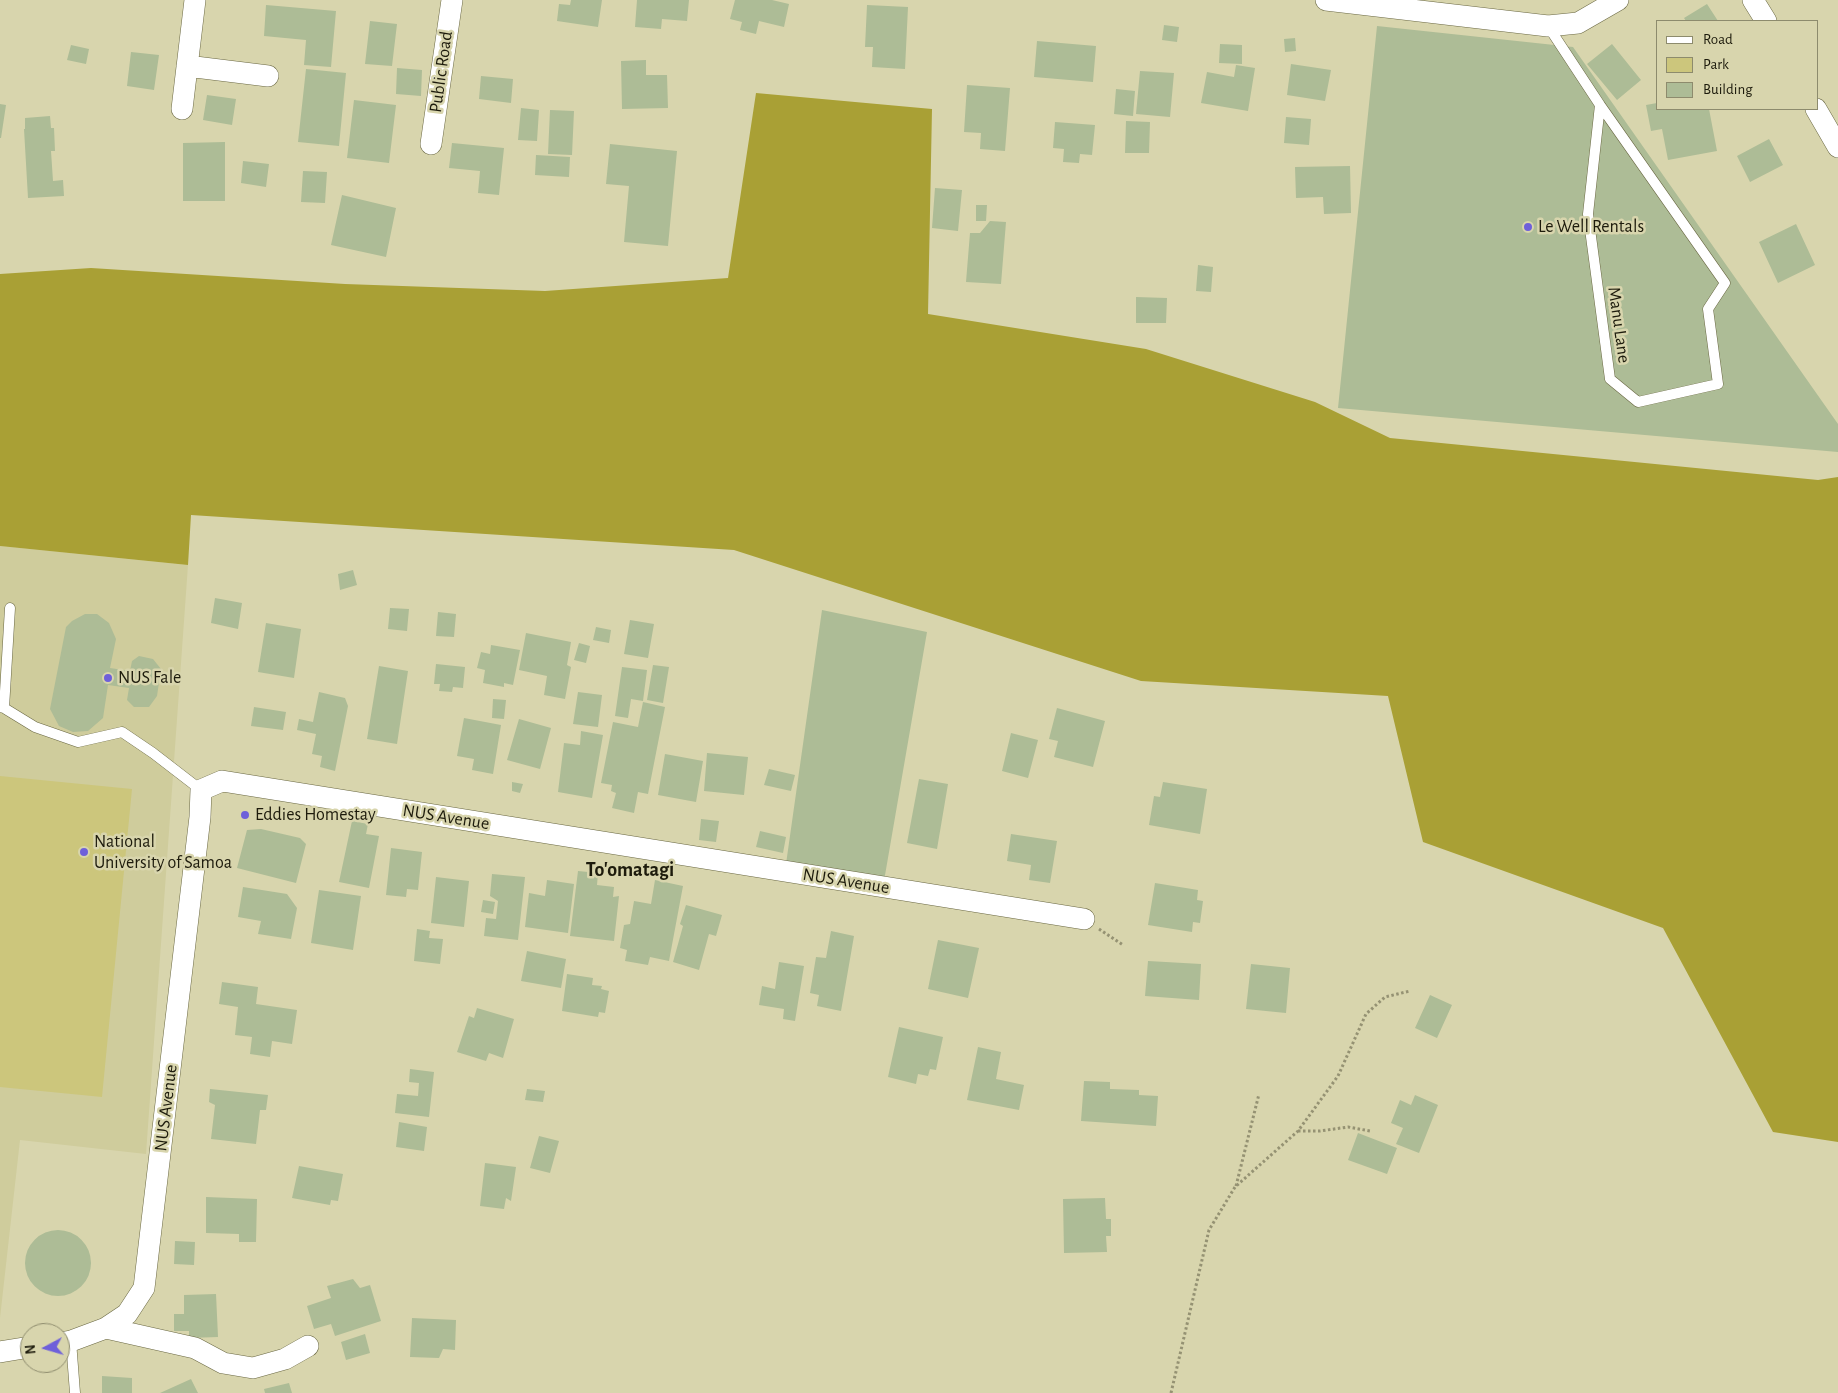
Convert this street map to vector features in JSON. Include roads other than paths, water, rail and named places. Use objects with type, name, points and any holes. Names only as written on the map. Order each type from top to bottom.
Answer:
[{"type":"street","points":[[182,109],[195,0]]},
{"type":"street","name":"Public Road","points":[[431,144],[452,0]]},
{"type":"street","points":[[1326,0],[1548,26],[1578,23],[1618,0]]},
{"type":"street","points":[[1754,0],[1765,20]]},
{"type":"street","points":[[187,66],[268,76]]},
{"type":"street","points":[[1817,110],[1838,147]]},
{"type":"street","name":"NUS Avenue","points":[[70,1340],[106,1328],[127,1314],[144,1288],[200,818],[201,790],[222,781],[1084,919]]},
{"type":"street","points":[[106,1328],[195,1348],[223,1363],[253,1368],[285,1359],[308,1346]]},
{"type":"street","points":[[0,1352],[20,1349]]},
{"type":"lane","name":"Manu Lane","points":[[1548,26],[1600,105],[1725,283],[1708,309],[1718,384],[1638,402],[1610,379],[1588,214],[1600,105]]},
{"type":"lane","points":[[10,608],[2,707],[35,727],[78,742],[122,732],[153,752],[201,790]]},
{"type":"lane","points":[[70,1368],[75,1393]]},
{"type":"place","name":"Le Well Rentals","points":[[1528,227]]},
{"type":"place","name":"NUS Fale","points":[[108,678]]},
{"type":"place","name":"Eddies Homestay","points":[[245,815]]},
{"type":"place","name":"National University of Samoa","points":[[84,852]]},
{"type":"district","name":"To'omatagi","points":[[630,870]]}]
